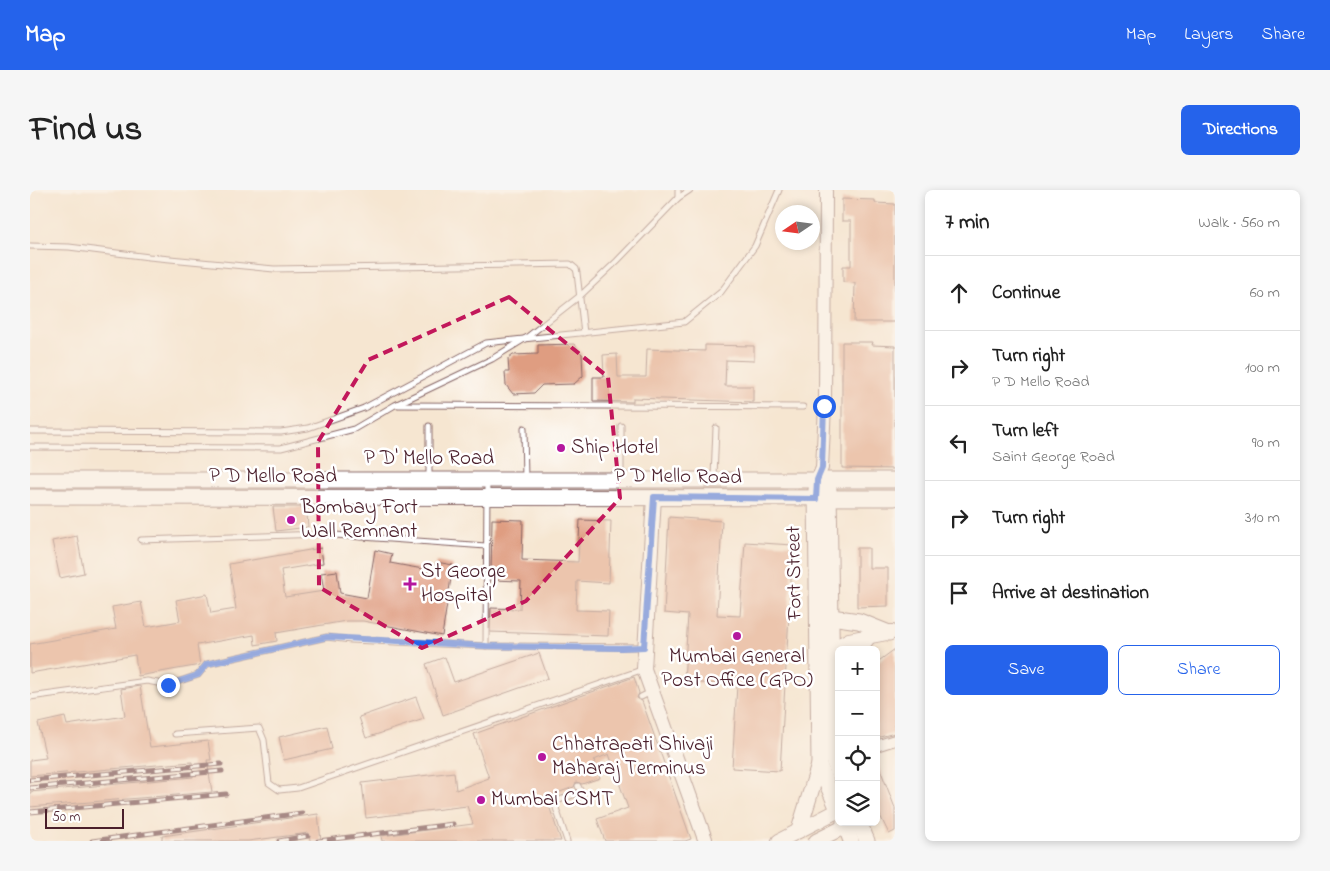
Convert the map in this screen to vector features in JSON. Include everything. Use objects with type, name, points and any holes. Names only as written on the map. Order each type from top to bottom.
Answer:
[{"type":"main road","name":"P D' Mello Road","points":[[30,480],[714,480],[823,476],[895,480]]},
{"type":"main road","name":"Fort Street","points":[[823,476],[824,654],[829,669],[832,764],[836,781]]},
{"type":"main road","points":[[654,497],[644,647],[646,694],[706,840]]},
{"type":"main road","name":"P D Mello Road","points":[[30,498],[895,498]]},
{"type":"main road","name":"Fort Street","points":[[822,499],[831,617],[824,654]]},
{"type":"main road","points":[[831,617],[859,621],[892,632]]},
{"type":"main road","points":[[824,654],[850,640],[892,632]]},
{"type":"main road","points":[[862,646],[870,635]]},
{"type":"main road","points":[[800,830],[832,764]]},
{"type":"main road","points":[[779,841],[800,830],[835,821]]},
{"type":"main road","points":[[816,841],[835,826]]},
{"type":"main road","name":"Fort Street","points":[[847,826],[851,841]]},
{"type":"main road","points":[[853,826],[867,841]]},
{"type":"street","points":[[823,476],[826,190]]},
{"type":"street","points":[[880,745],[895,740]]},
{"type":"lane","points":[[678,190],[678,198]]},
{"type":"lane","points":[[30,446],[281,448],[354,429],[395,405],[486,362],[526,338],[581,296],[678,198],[690,190]]},
{"type":"lane","points":[[30,430],[281,432],[308,428],[364,408],[486,343],[684,322],[721,292],[755,246],[779,190]]},
{"type":"lane","points":[[30,246],[69,247],[149,257],[274,268],[570,264],[576,269],[577,273],[584,333]]},
{"type":"lane","points":[[395,405],[802,407]]},
{"type":"lane","points":[[429,426],[429,480]]},
{"type":"lane","points":[[621,426],[621,480]]},
{"type":"lane","points":[[524,428],[525,479]]},
{"type":"lane","points":[[714,480],[716,428]]},
{"type":"lane","points":[[486,646],[487,480]]},
{"type":"lane","points":[[141,540],[321,534],[486,546]]},
{"type":"lane","points":[[30,696],[146,681],[168,685],[198,675],[207,664],[327,637],[486,646],[644,647]]},
{"type":"lane","points":[[176,734],[259,728],[264,740],[269,783],[279,790],[298,788],[644,669]]},
{"type":"lane","points":[[567,841],[554,802],[581,792],[578,786]]},
{"type":"highlighted area","points":[[509,297],[608,377],[620,498],[526,601],[422,648],[319,587],[318,442],[368,360]]},
{"type":"building","points":[[842,199],[875,200],[875,203],[895,204],[895,322],[854,322],[855,283],[843,282],[843,266],[851,266],[851,221],[842,221]]},
{"type":"building","points":[[842,342],[873,342],[872,345],[895,346],[895,469],[842,468]]},
{"type":"building","points":[[574,344],[582,353],[583,376],[574,384],[542,385],[534,393],[513,394],[506,385],[505,372],[509,372],[508,359],[513,355],[538,354],[538,345]]},
{"type":"building","points":[[705,345],[754,346],[754,361],[726,360],[725,386],[753,386],[753,402],[633,398],[633,402],[593,401],[593,377],[604,377],[603,355],[617,354],[618,377],[646,377],[647,349],[705,351]]},
{"type":"building","name":"Bombay Fort Wall Remnant","points":[[273,507],[326,507],[327,514],[307,514],[308,527],[276,531]]},
{"type":"building","name":"Mumbai General Post Office (GPO)","points":[[669,517],[722,521],[717,615],[740,616],[745,542],[793,545],[780,771],[732,768],[737,685],[684,682],[688,615],[664,613]]},
{"type":"building","points":[[492,519],[523,520],[522,560],[578,562],[580,520],[611,521],[609,583],[577,581],[576,610],[609,611],[608,636],[490,632],[491,608],[520,609],[521,581],[491,580]]},
{"type":"building","points":[[77,536],[84,573],[60,578],[52,541]]},
{"type":"building","points":[[321,548],[323,563],[281,570],[285,597],[324,591],[321,573],[337,571],[340,593],[367,598],[375,550],[392,554],[390,563],[434,571],[436,562],[453,565],[442,636],[363,621],[346,621],[276,633],[277,641],[255,645],[254,635],[197,645],[200,665],[138,676],[135,655],[30,673],[30,644],[116,629],[112,607],[141,602],[146,627],[180,621],[176,600],[207,594],[211,613],[236,609],[229,564]]},
{"type":"building","points":[[857,548],[869,548],[869,568],[888,568],[888,606],[857,607]]},
{"type":"building","points":[[895,649],[895,733],[880,737],[880,691],[880,660]]},
{"type":"building","points":[[539,653],[548,678],[443,715],[426,664],[445,657],[454,682]]},
{"type":"building","name":"Chhatrapati Shivaji Maharaj Terminus","points":[[634,677],[639,693],[637,698],[642,701],[691,839],[685,841],[605,841],[597,819],[628,808],[609,754],[594,760],[600,778],[582,784],[576,782],[574,787],[546,797],[561,841],[382,841],[381,836],[473,824],[467,806],[366,818],[362,783],[454,772],[456,790],[489,778],[474,734]]},
{"type":"building","points":[[140,686],[150,747],[208,741],[211,760],[207,760],[212,792],[30,807],[30,792],[193,777],[192,762],[30,776],[30,760],[46,758],[38,723],[65,717],[67,725],[125,716],[121,689]]},
{"type":"building","points":[[416,697],[424,719],[366,738],[359,717]]},
{"type":"building","points":[[327,726],[332,749],[284,760],[279,737]]},
{"type":"building","points":[[880,769],[895,808],[895,831],[889,834],[880,815]]},
{"type":"building","points":[[318,814],[321,841],[310,841],[309,833],[248,841],[162,841],[162,836]]},
{"type":"railway","points":[[30,780],[221,764]]},
{"type":"railway","points":[[30,788],[222,771]]},
{"type":"railway","points":[[30,812],[226,794]]},
{"type":"railway","points":[[92,841],[302,813]]},
{"type":"railway","points":[[318,841],[453,824]]},
{"type":"railway","points":[[279,841],[308,836]]},
{"type":"place","name":"Ship Hotel","points":[[561,448]]},
{"type":"place","name":"Bombay Fort Wall Remnant","points":[[291,520]]},
{"type":"place","name":"St George Hospital","points":[[410,584]]},
{"type":"place","name":"Mumbai General Post Office (GPO)","points":[[737,636]]},
{"type":"place","name":"Chhatrapati Shivaji Maharaj Terminus","points":[[542,757]]},
{"type":"place","name":"Mumbai CSMT","points":[[481,800]]},
{"type":"route","points":[[168,685],[198,675],[207,664],[327,637],[351,640],[486,646],[644,647],[654,497],[816,499],[817,480],[822,468],[824,406]]}]
